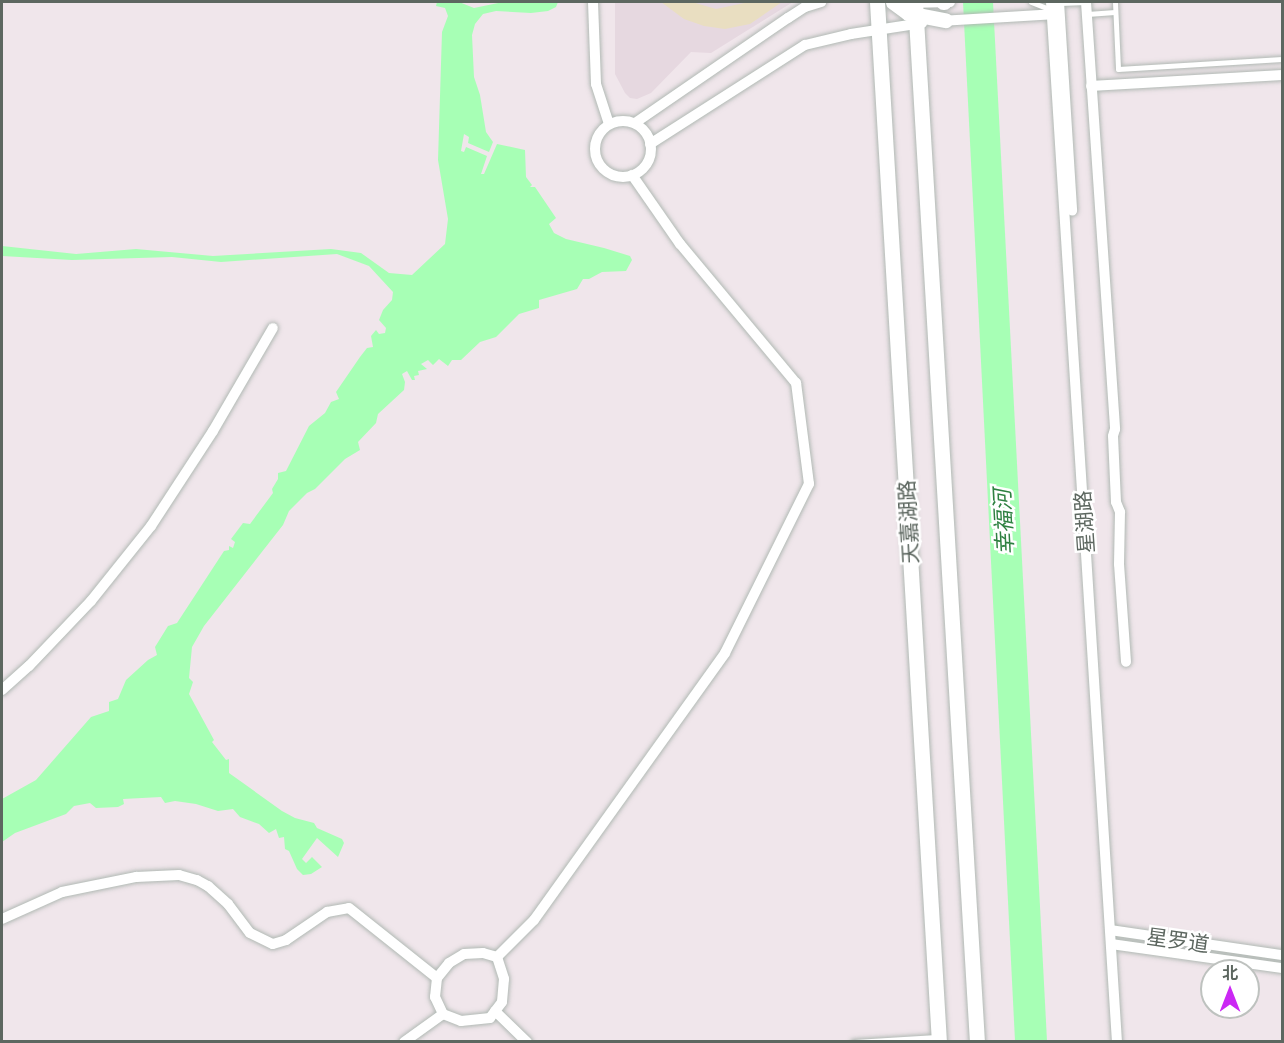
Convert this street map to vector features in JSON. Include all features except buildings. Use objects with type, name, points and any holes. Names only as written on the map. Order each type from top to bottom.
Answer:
[{"type":"street","points":[[593,2],[596,84],[609,124]]},
{"type":"street","points":[[635,123],[788,18],[805,7],[821,2]]},
{"type":"street","points":[[874,2],[893,2],[945,20],[1010,16],[1056,8]]},
{"type":"street","name":"天嘉湖路","points":[[874,2],[878,30],[939,1039]]},
{"type":"street","points":[[650,144],[805,45],[878,30],[915,11],[950,2]]},
{"type":"street","points":[[1086,2],[1115,429],[1113,447],[1116,502],[1120,512],[1119,564],[1126,662]]},
{"type":"street","name":"星湖路","points":[[1056,8],[1113,930],[1123,1041]]},
{"type":"street","name":"天嘉湖路","points":[[915,11],[977,1041]]},
{"type":"street","points":[[1091,86],[1282,75]]},
{"type":"street","points":[[626,121],[635,123],[642,128],[650,144],[649,160],[632,176],[622,177],[605,171],[595,156],[597,138],[609,124],[626,121]]},
{"type":"street","points":[[497,957],[534,920],[725,653],[809,484],[796,384],[680,243],[632,176]]},
{"type":"street","points":[[2,690],[91,601],[151,526],[213,431],[273,328]]},
{"type":"street","points":[[2,919],[62,892],[136,877],[179,875],[208,886],[228,903],[250,933],[273,944],[286,940],[327,912],[349,908],[437,978]]},
{"type":"street","name":"星罗道","points":[[1113,930],[1282,955]]},
{"type":"street","name":"星湖路","points":[[1114,944],[1117,1041]]},
{"type":"street","name":"星罗道","points":[[1114,944],[1282,968]]},
{"type":"street","points":[[483,953],[497,957],[504,979],[502,1002],[490,1018],[461,1021],[443,1014],[435,997],[437,978],[449,963],[464,954],[483,953]]},
{"type":"street","points":[[495,1011],[527,1041]]},
{"type":"street","points":[[404,1041],[443,1014]]},
{"type":"lane","points":[[1031,2],[1056,8],[1086,2]]},
{"type":"lane","points":[[1115,2],[1118,69],[1282,59]]},
{"type":"lane","points":[[1087,14],[1115,12]]},
{"type":"lane","points":[[1010,16],[1044,21],[1058,37]]},
{"type":"lane","points":[[853,1041],[939,1039]]},
{"type":"shaded area","points":[[615,2],[793,2],[711,53],[691,52],[651,93],[637,99],[630,98],[625,93],[615,74]]},
{"type":"shaded area","points":[[661,2],[692,2],[716,9],[749,2],[782,2],[750,24],[725,29],[704,26],[684,19]]},
{"type":"water","points":[[437,2],[459,2],[474,8],[503,2],[558,2],[556,7],[548,11],[531,13],[496,11],[483,14],[475,24],[472,35],[474,77],[480,95],[486,132],[493,142],[489,152],[468,143],[469,137],[464,134],[461,151],[464,152],[466,147],[487,156],[481,174],[484,174],[497,144],[525,150],[526,177],[532,185],[530,187],[535,187],[556,218],[549,224],[554,233],[566,239],[630,256],[632,260],[626,271],[602,272],[589,279],[583,279],[577,289],[539,300],[539,308],[519,314],[496,337],[480,342],[461,360],[452,360],[448,366],[439,359],[433,365],[428,360],[421,364],[427,369],[418,371],[419,375],[414,376],[415,380],[412,380],[407,371],[402,374],[405,382],[404,390],[378,414],[376,423],[358,442],[360,450],[345,459],[289,511],[283,525],[204,626],[192,647],[189,678],[193,682],[189,694],[214,740],[212,742],[226,760],[229,759],[229,773],[282,811],[295,818],[314,823],[317,828],[342,839],[344,843],[338,857],[317,838],[302,859],[306,863],[312,857],[322,867],[311,874],[303,875],[297,869],[289,851],[285,849],[284,837],[279,838],[276,829],[269,833],[259,824],[240,817],[233,809],[218,811],[196,804],[175,801],[165,803],[161,797],[123,799],[124,804],[118,807],[96,808],[90,803],[74,806],[66,814],[15,833],[2,842],[2,799],[36,780],[91,717],[109,711],[109,702],[118,699],[126,680],[157,655],[155,647],[168,626],[177,623],[224,551],[229,550],[229,546],[233,548],[235,542],[231,539],[243,523],[250,524],[273,493],[272,489],[278,479],[278,473],[286,471],[309,426],[325,413],[331,402],[339,399],[336,392],[367,348],[373,347],[371,336],[376,330],[379,334],[385,333],[386,328],[379,320],[383,310],[392,300],[393,292],[369,266],[337,254],[221,262],[172,257],[72,260],[2,256],[2,246],[76,254],[136,249],[213,256],[331,249],[361,253],[389,273],[412,275],[445,244],[448,219],[438,160],[442,32],[448,16],[445,8],[436,6]]},
{"type":"water","name":"幸福河","points":[[963,2],[993,2],[1047,1041],[1015,1041]]}]
